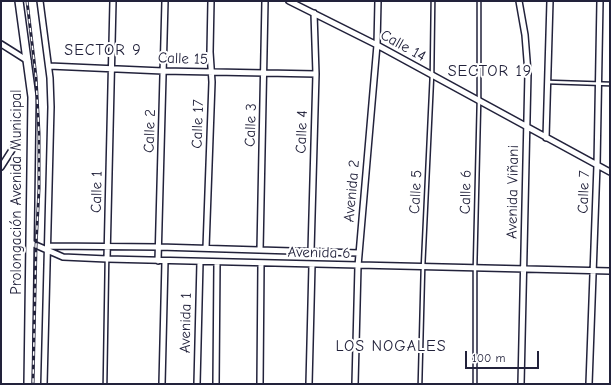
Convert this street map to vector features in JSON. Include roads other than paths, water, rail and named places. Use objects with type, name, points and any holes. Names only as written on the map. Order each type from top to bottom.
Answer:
[{"type":"main road","name":"Prolongación Avenida Municipal","points":[[19,1],[32,97],[28,384]]},
{"type":"street","name":"Prolongación Avenida Municipal","points":[[40,1],[49,66],[51,121],[44,384]]},
{"type":"street","name":"Calle 1","points":[[107,259],[113,1]]},
{"type":"street","name":"Calle 2","points":[[158,261],[165,1]]},
{"type":"street","name":"Calle 17","points":[[206,248],[212,82],[211,1]]},
{"type":"street","name":"Calle 3","points":[[260,250],[265,1]]},
{"type":"street","name":"Calle 14","points":[[289,1],[377,45],[610,172]]},
{"type":"street","name":"Avenida 2","points":[[355,384],[358,266],[377,45],[378,1]]},
{"type":"street","name":"Avenida Viñani","points":[[519,1],[525,35],[528,73],[521,384]]},
{"type":"street","points":[[546,138],[550,1]]},
{"type":"street","name":"Calle 7","points":[[589,384],[597,165],[600,1]]},
{"type":"street","name":"Calle 4","points":[[310,251],[316,74],[314,13]]},
{"type":"street","points":[[1,44],[28,61]]},
{"type":"street","name":"Calle 15","points":[[49,66],[163,71],[316,74]]},
{"type":"street","points":[[1,167],[18,142]]},
{"type":"street","name":"Avenida 6","points":[[31,243],[48,249],[63,257],[312,265],[610,271]]},
{"type":"street","name":"Avenida 6","points":[[48,249],[159,247],[359,253]]},
{"type":"street","points":[[162,384],[165,261]]},
{"type":"street","name":"Avenida 1","points":[[197,384],[200,262]]},
{"type":"street","name":"Avenida 1","points":[[216,384],[217,262]]},
{"type":"street","points":[[260,384],[261,263]]},
{"type":"street","points":[[309,384],[312,265]]},
{"type":"lane","name":"Calle 5","points":[[420,384],[423,267],[432,75],[433,1]]},
{"type":"lane","name":"Calle 6","points":[[474,384],[479,101],[479,1]]},
{"type":"lane","points":[[548,82],[610,84]]},
{"type":"lane","name":"Calle 1","points":[[105,384],[107,259]]},
{"type":"railway","points":[[27,1],[36,77],[39,133],[39,189],[36,246],[33,384]]},
{"type":"district","name":"SECTOR 9","points":[[103,50]]},
{"type":"district","name":"SECTOR 19","points":[[490,71]]},
{"type":"district","name":"LOS NOGALES","points":[[391,346]]}]
